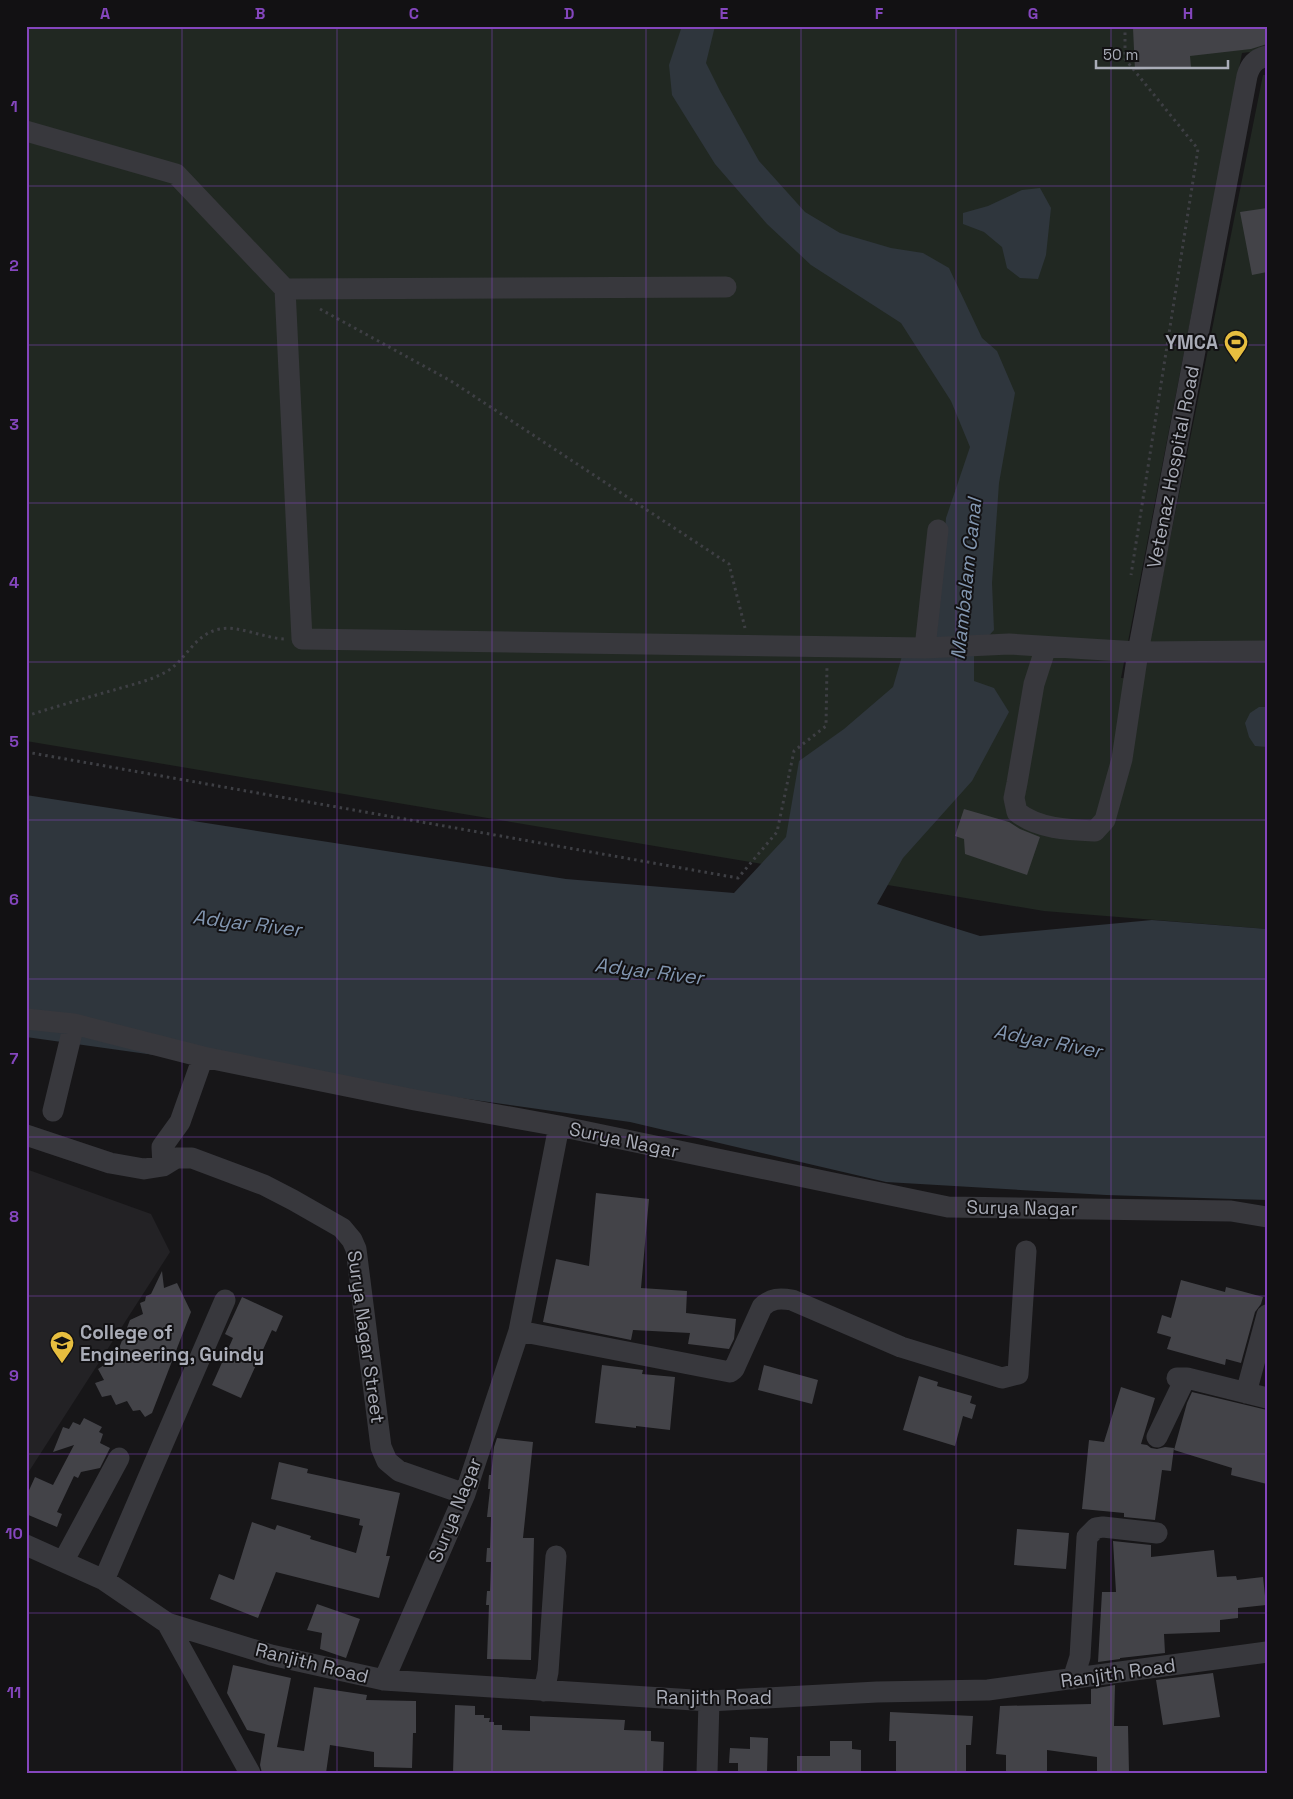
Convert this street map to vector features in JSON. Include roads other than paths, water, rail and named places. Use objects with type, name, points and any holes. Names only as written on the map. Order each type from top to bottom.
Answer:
[{"type":"street","name":"Vetenaz Hospital Road","points":[[1046,647],[1034,684],[1020,763],[1014,798],[1017,812],[1032,821],[1050,826],[1095,831],[1105,820],[1122,758],[1138,652],[1246,76],[1252,63],[1258,58],[1267,56]]},
{"type":"street","points":[[26,132],[176,174],[285,289],[302,639],[925,648],[1009,644],[1138,652],[1267,651]]},
{"type":"street","points":[[285,289],[726,287]]},
{"type":"street","points":[[925,648],[938,530]]},
{"type":"street","points":[[26,1019],[74,1024],[203,1057],[396,1096],[559,1126]]},
{"type":"street","points":[[53,1111],[74,1024]]},
{"type":"street","points":[[163,1166],[162,1147],[180,1122],[203,1057]]},
{"type":"street","name":"Surya Nagar","points":[[384,1680],[465,1494],[519,1331],[559,1126],[948,1207],[1231,1211],[1267,1216]]},
{"type":"street","name":"Surya Nagar Street","points":[[26,1135],[110,1162],[144,1169],[163,1166],[176,1158],[192,1158],[264,1185],[342,1228],[352,1240],[356,1249],[381,1447],[387,1461],[399,1471],[465,1494]]},
{"type":"street","points":[[519,1331],[730,1372],[734,1369],[762,1307],[768,1301],[784,1298],[901,1347],[1002,1378],[1018,1374],[1026,1251]]},
{"type":"street","points":[[104,1580],[225,1300]]},
{"type":"street","points":[[1246,1393],[1267,1314]]},
{"type":"street","points":[[1157,1437],[1183,1382],[1177,1378],[1187,1378],[1267,1398]]},
{"type":"street","points":[[64,1560],[119,1458]]},
{"type":"street","points":[[1073,1679],[1080,1657],[1087,1537],[1096,1528],[1103,1527],[1157,1533]]},
{"type":"street","name":"Ranjith Road","points":[[26,1545],[64,1560],[104,1580],[167,1623],[271,1655],[384,1680],[709,1701],[877,1692],[988,1690],[1267,1652]]},
{"type":"street","points":[[544,1691],[548,1672],[556,1556]]},
{"type":"street","name":"Ranjith Road","points":[[167,1623],[250,1773]]},
{"type":"street","points":[[707,1773],[709,1701]]},
{"type":"water","points":[[682,26],[715,26],[706,63],[759,161],[805,212],[840,233],[891,248],[923,253],[949,268],[982,338],[997,351],[1015,393],[999,483],[992,583],[994,630],[974,652],[974,681],[994,688],[1009,712],[972,781],[903,858],[877,904],[980,936],[1152,920],[1267,929],[1267,1200],[1106,1195],[886,1182],[630,1122],[26,1037],[26,795],[566,879],[734,893],[786,837],[799,761],[844,729],[893,687],[902,656],[932,658],[937,630],[946,518],[970,447],[951,401],[901,323],[811,265],[767,224],[715,164],[672,95],[669,65]]},
{"type":"water","points":[[1040,188],[1051,208],[1046,255],[1038,279],[1020,278],[1007,268],[1002,247],[984,232],[963,224],[963,213],[988,206],[1022,190]]},
{"type":"water","points":[[1259,707],[1267,707],[1267,747],[1255,746],[1249,737],[1245,723],[1250,713]]},
{"type":"place","name":"YMCA","points":[[1236,363]]},
{"type":"place","name":"College of Engineering, Guindy","points":[[62,1364]]},
{"type":"water label","name":"Mambalam Canal","points":[[966,579]]},
{"type":"water label","name":"Adyar River","points":[[247,923]]},
{"type":"water label","name":"Adyar River","points":[[649,971]]},
{"type":"water label","name":"Adyar River","points":[[1048,1041]]}]
